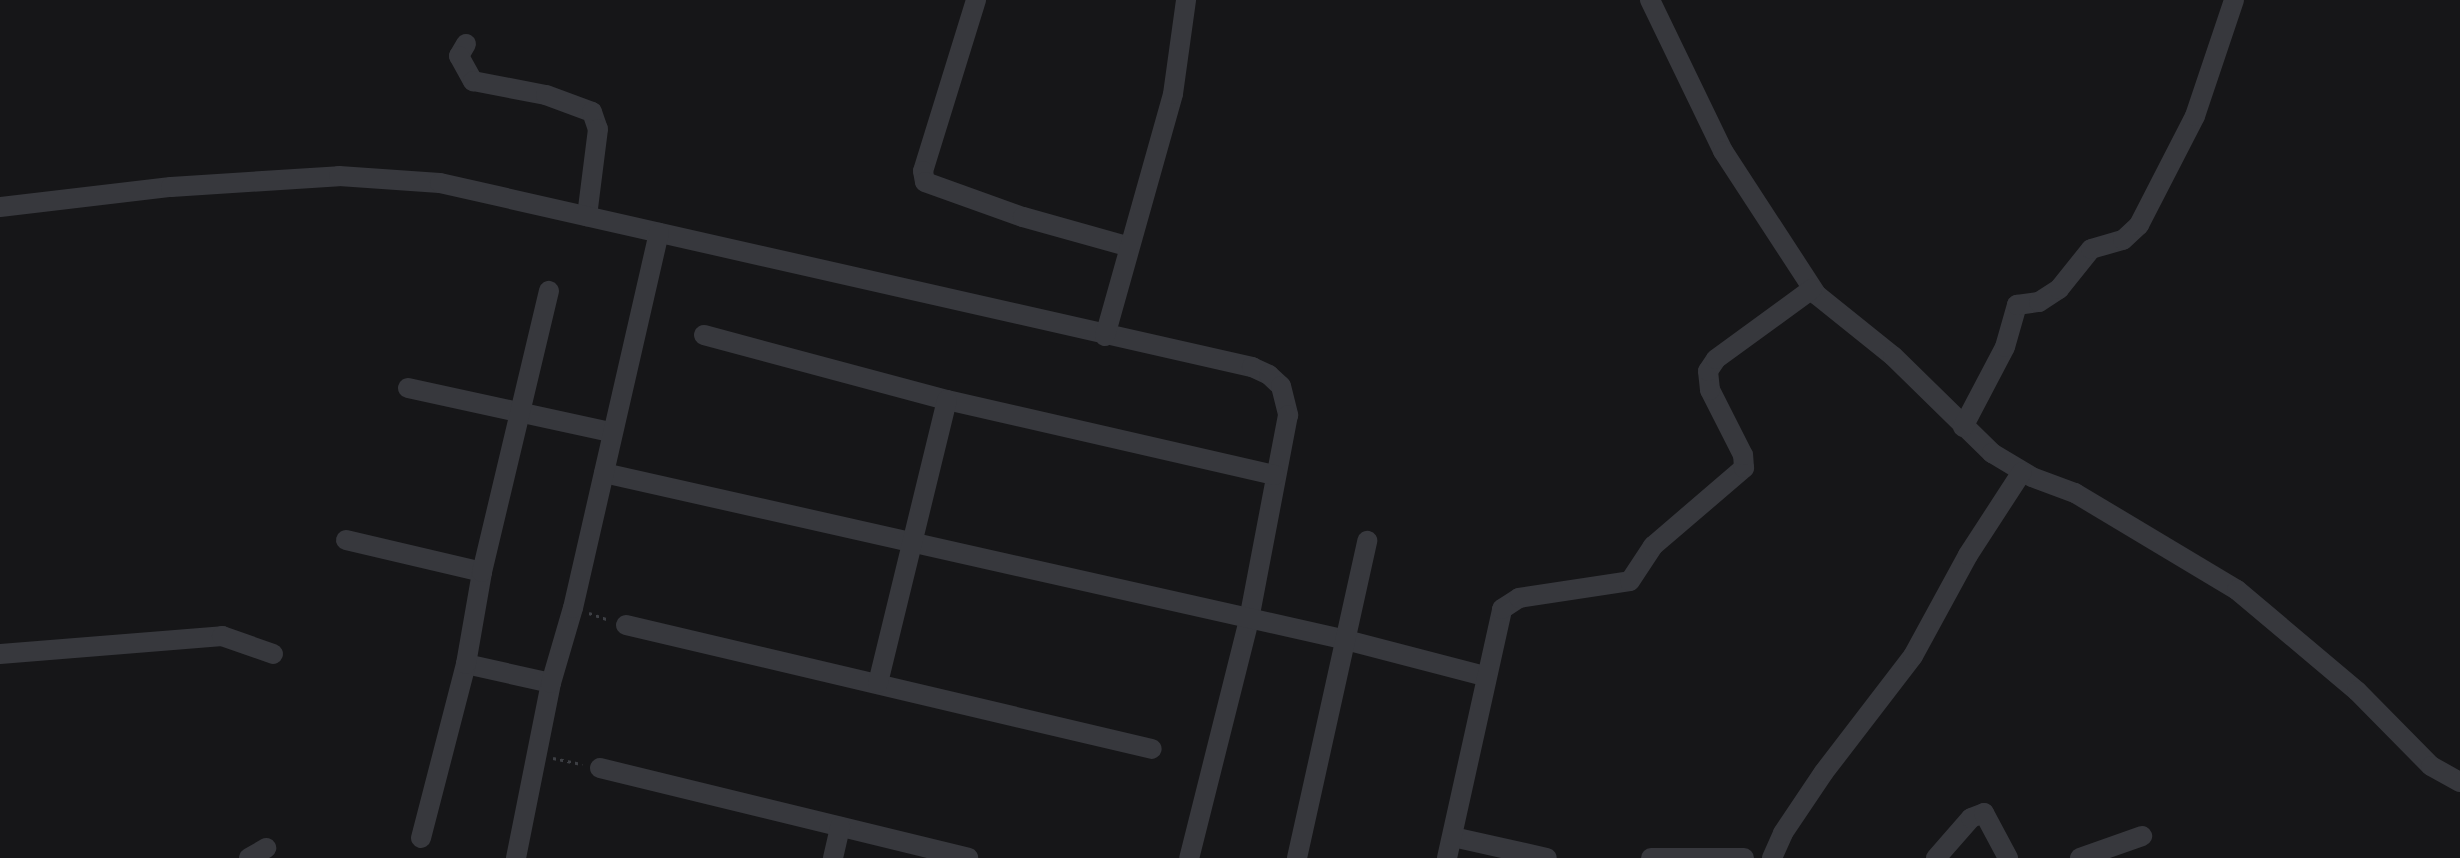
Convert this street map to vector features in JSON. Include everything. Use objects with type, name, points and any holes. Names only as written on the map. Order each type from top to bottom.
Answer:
[{"type":"street","points":[[976,0],[922,171],[925,182],[1023,217],[1127,246]]},
{"type":"street","points":[[1105,336],[1127,246],[1173,94],[1186,0]]},
{"type":"street","points":[[1650,0],[1723,151],[1812,289],[1893,356],[1963,427],[2022,472],[2075,493],[2237,590],[2357,691],[2431,765],[2460,782]]},
{"type":"street","points":[[1963,427],[2005,347],[2017,305],[2039,302],[2059,289],[2091,249],[2123,240],[2139,225],[2195,116],[2234,0]]},
{"type":"street","points":[[466,44],[459,56],[473,81],[546,95],[592,112],[598,129],[587,216]]},
{"type":"street","points":[[0,207],[171,187],[364,176],[440,183],[1105,336],[1252,367],[1269,375],[1281,387],[1288,415],[1249,620],[1189,858]]},
{"type":"street","points":[[516,858],[551,683],[573,608],[604,473],[610,432],[659,233]]},
{"type":"street","points":[[1447,858],[1498,618],[1509,603],[1630,581],[1653,546],[1744,468],[1743,454],[1710,390],[1708,371],[1716,359],[1812,289]]},
{"type":"street","points":[[421,837],[466,664],[482,572],[549,291]]},
{"type":"street","points":[[704,335],[947,400],[1275,475]]},
{"type":"street","points":[[408,388],[610,432]]},
{"type":"street","points":[[878,683],[947,400]]},
{"type":"street","points":[[1773,858],[1783,833],[1831,762],[1913,656],[1979,537],[2022,472]]},
{"type":"street","points":[[604,473],[1346,640],[1484,676]]},
{"type":"street","points":[[346,540],[482,572]]},
{"type":"street","points":[[1297,858],[1367,541]]},
{"type":"street","points":[[626,625],[1152,749]]},
{"type":"street","points":[[0,654],[222,636],[273,654]]},
{"type":"street","points":[[466,664],[551,683]]},
{"type":"street","points":[[600,768],[968,858]]},
{"type":"street","points":[[1936,858],[1971,818],[1984,813],[2008,858]]},
{"type":"street","points":[[833,858],[840,827]]},
{"type":"street","points":[[2080,858],[2142,836]]},
{"type":"street","points":[[1453,837],[1547,858]]},
{"type":"street","points":[[249,858],[266,848]]},
{"type":"street","points":[[1651,858],[1744,858]]},
{"type":"path","points":[[573,608],[626,625]]},
{"type":"path","points":[[537,754],[600,768]]}]
